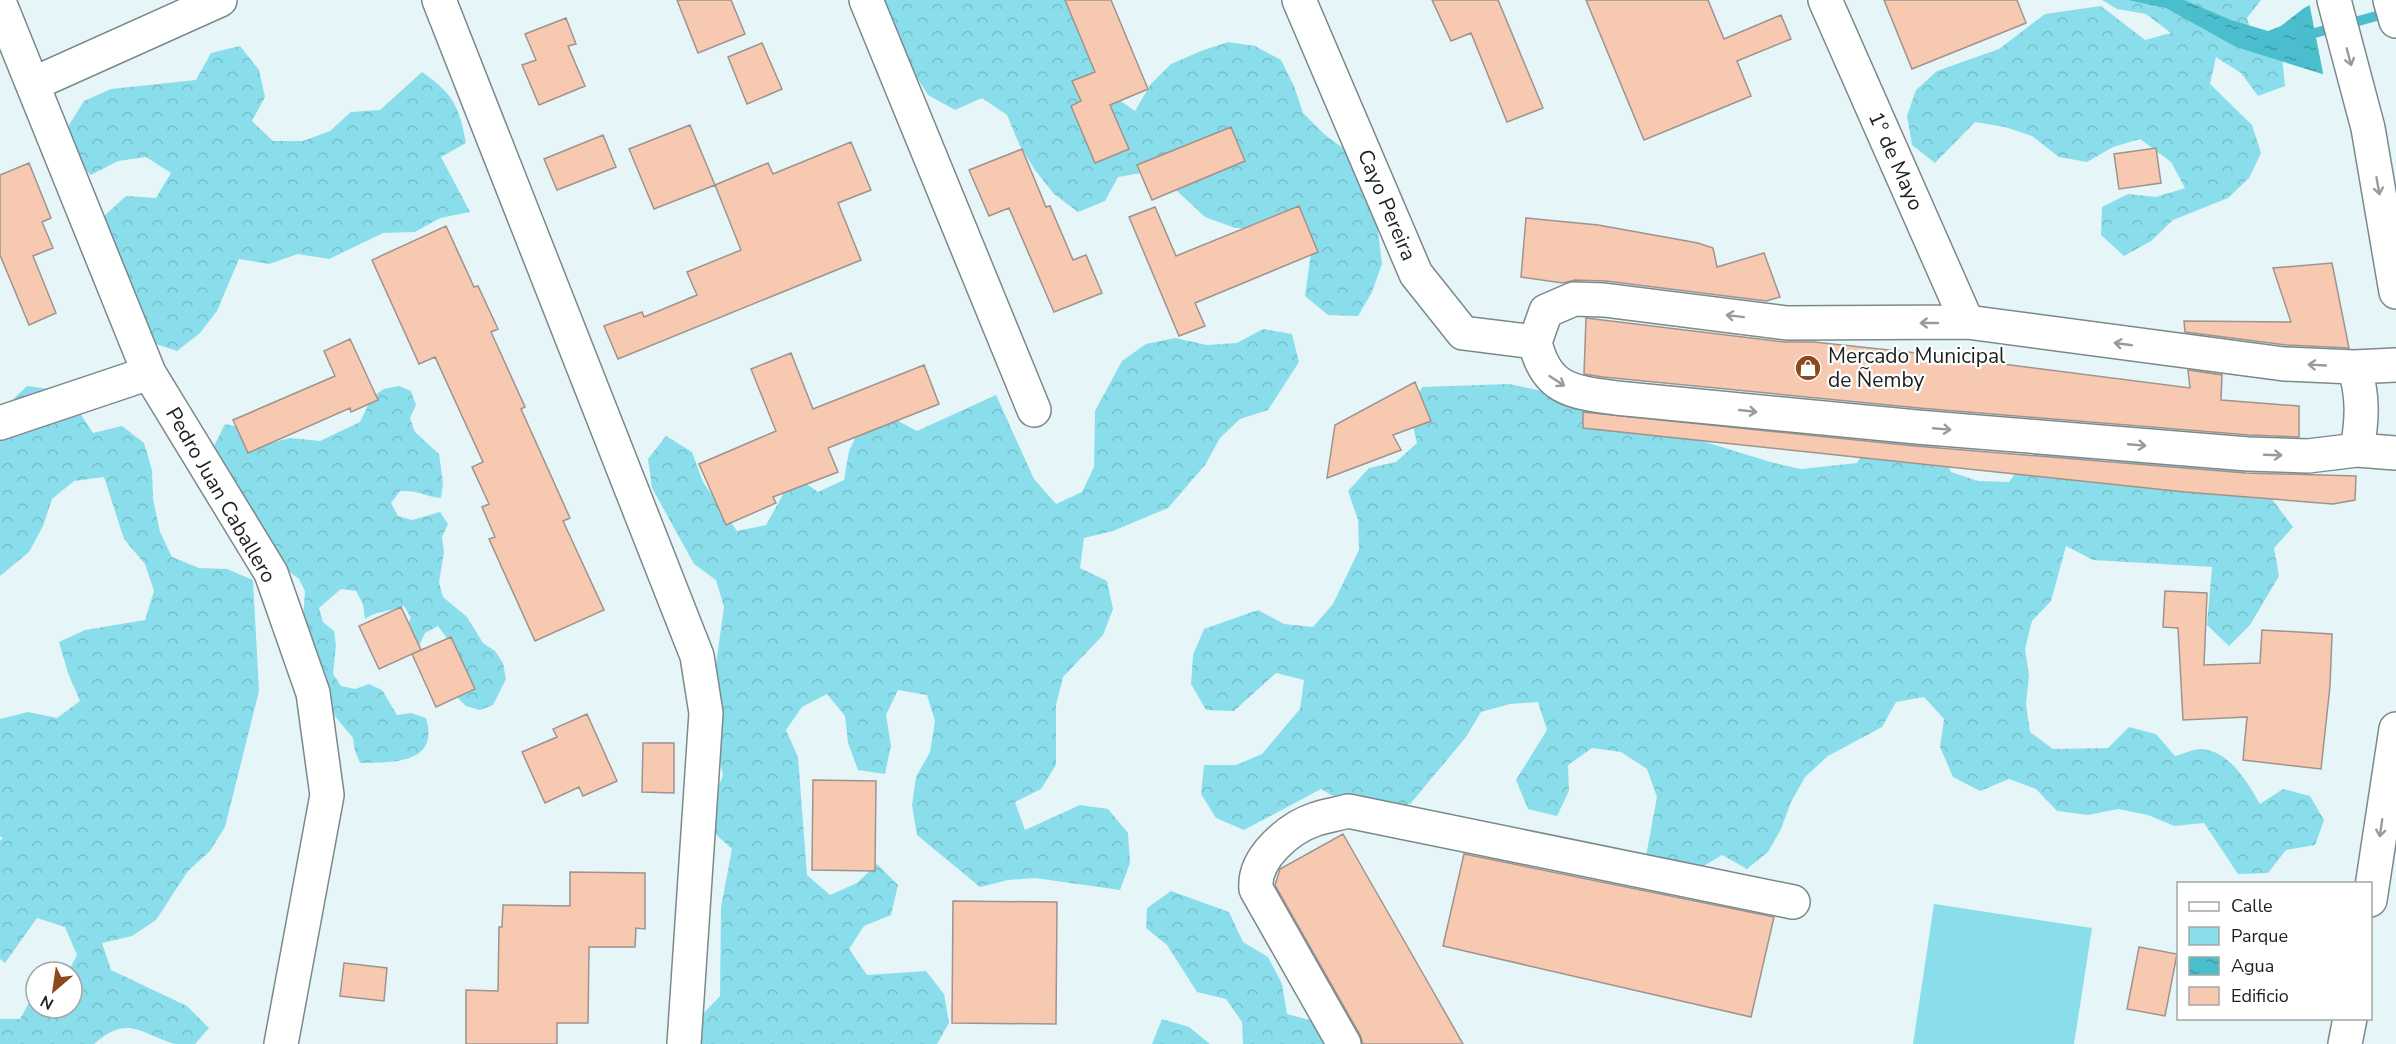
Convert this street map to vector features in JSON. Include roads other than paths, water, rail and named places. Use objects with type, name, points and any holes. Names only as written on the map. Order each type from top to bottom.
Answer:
[{"type":"main road","points":[[33,84],[220,0]]},
{"type":"main road","points":[[439,0],[697,656],[705,713],[684,1044]]},
{"type":"main road","points":[[866,0],[1034,410]]},
{"type":"main road","name":"Cayo Pereira","points":[[1299,0],[1416,274],[1463,333],[1535,342]]},
{"type":"main road","name":"1º de Mayo","points":[[1825,0],[1967,322]]},
{"type":"main road","points":[[2334,0],[2368,128],[2396,292]]},
{"type":"main road","points":[[2390,0],[2396,21]]},
{"type":"main road","name":"Pedro Juan Caballero","points":[[0,4],[149,373],[270,573],[313,693],[327,795],[281,1044]]},
{"type":"main road","points":[[2396,365],[2354,367],[2284,364],[1967,322],[1787,323],[1604,300],[1574,299],[1546,311],[1535,342],[1547,374],[1578,392],[1616,398],[1917,427],[2248,454],[2308,456],[2357,450],[2396,453]]},
{"type":"main road","points":[[2354,367],[2360,385],[2362,402],[2362,423],[2357,450]]},
{"type":"main road","points":[[0,423],[149,373]]},
{"type":"main road","points":[[2372,887],[2396,729]]},
{"type":"main road","points":[[1344,1044],[1256,889],[1255,879],[1259,866],[1269,852],[1291,834],[1314,820],[1348,811],[1793,902]]},
{"type":"main road","points":[[2345,1044],[2350,1020]]},
{"type":"water","points":[[2128,0],[2184,0],[2231,20],[2268,31],[2281,26],[2304,8],[2318,1],[2332,77],[2236,47],[2166,8]]},
{"type":"waterway","points":[[2311,34],[2391,12]]},
{"type":"place","name":"Mercado Municipal de Ñemby","points":[[1808,368]]}]
